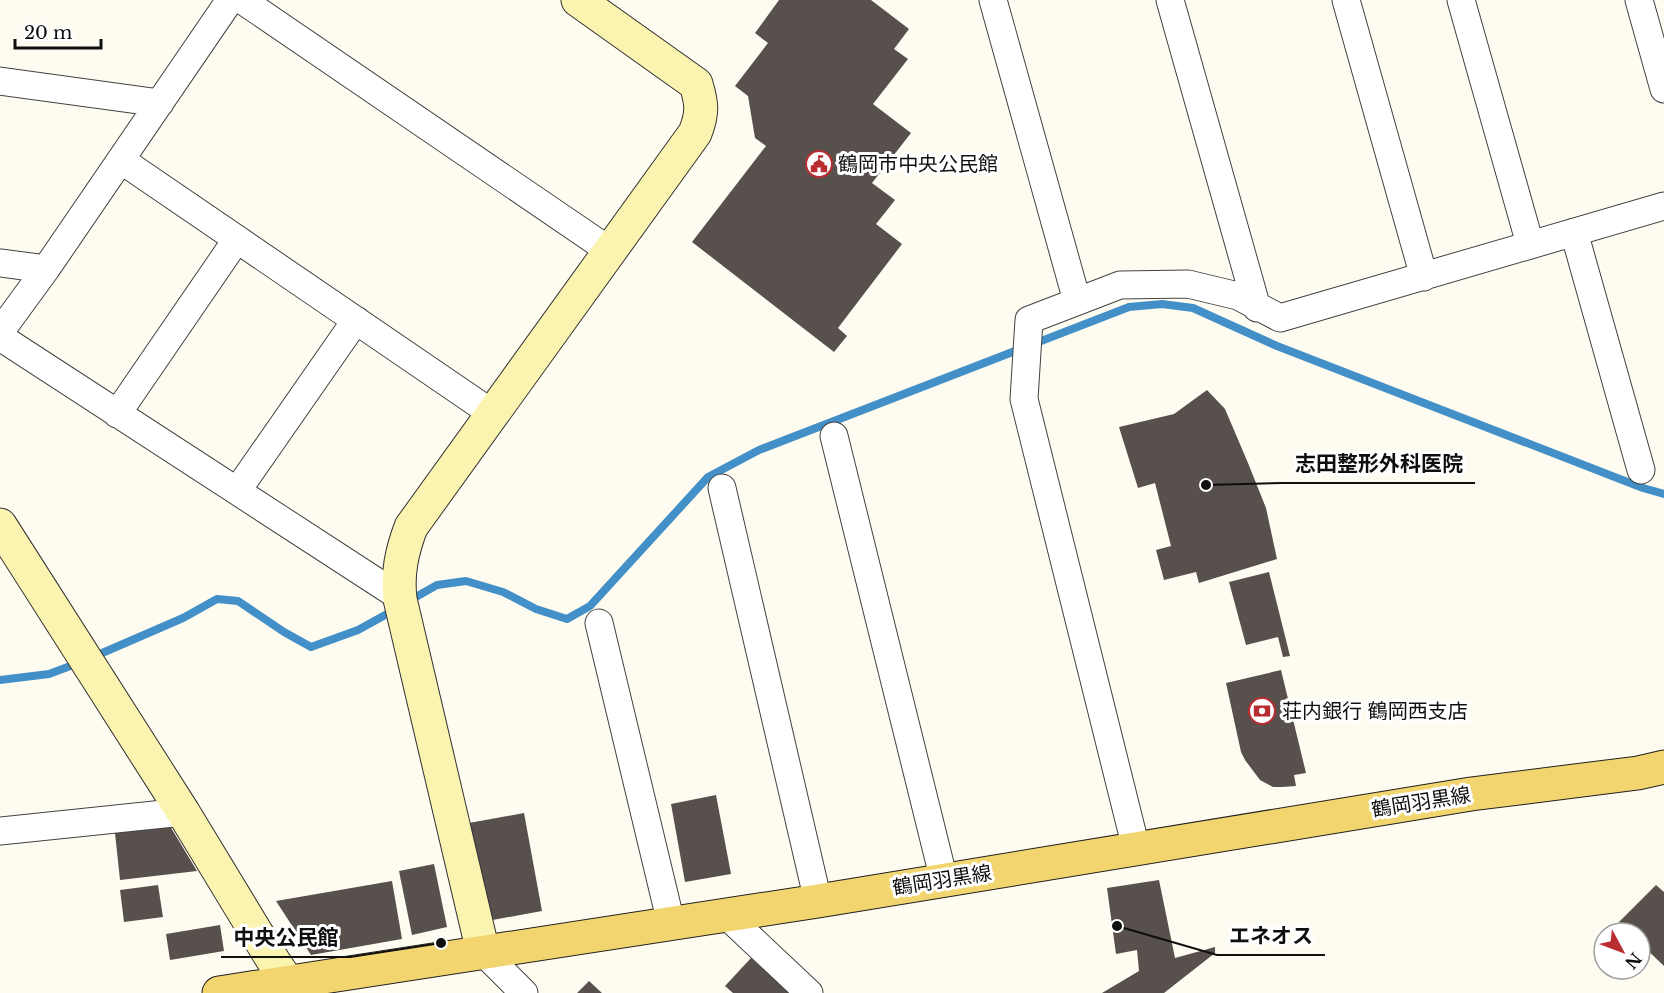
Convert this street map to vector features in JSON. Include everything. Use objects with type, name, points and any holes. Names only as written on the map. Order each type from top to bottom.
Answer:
[{"type":"main road","name":"鶴岡羽黒線","points":[[219,993],[291,988],[483,952],[818,901],[1471,794],[1638,773],[1664,767]]},
{"type":"street","points":[[0,332],[46,269],[230,0]]},
{"type":"street","points":[[242,0],[610,251]]},
{"type":"street","points":[[524,993],[483,952],[402,608],[399,576],[403,548],[411,527],[694,133],[701,118],[701,101],[696,84],[578,0]]},
{"type":"street","points":[[993,0],[1077,301]]},
{"type":"street","points":[[1170,0],[1257,308]]},
{"type":"street","points":[[1346,0],[1424,277]]},
{"type":"street","points":[[1461,0],[1530,244]]},
{"type":"street","points":[[1639,0],[1664,90]]},
{"type":"street","points":[[0,81],[160,103]]},
{"type":"street","points":[[121,160],[493,414]]},
{"type":"street","points":[[1136,848],[1024,399],[1029,320],[1120,285],[1188,284],[1238,296],[1257,308],[1280,318],[1664,206]]},
{"type":"street","points":[[1574,232],[1641,470]]},
{"type":"street","points":[[117,414],[237,239]]},
{"type":"street","points":[[0,263],[46,269]]},
{"type":"street","points":[[237,491],[356,320]]},
{"type":"street","points":[[0,337],[237,491],[402,608]]},
{"type":"street","points":[[834,436],[944,880]]},
{"type":"street","points":[[722,488],[818,901]]},
{"type":"street","points":[[0,525],[183,812],[291,988]]},
{"type":"street","points":[[599,623],[671,923]]},
{"type":"street","points":[[0,831],[183,812]]},
{"type":"street","points":[[726,915],[809,993]]},
{"type":"building","name":"鶴岡市中央公民館","points":[[779,0],[871,0],[909,29],[894,49],[908,59],[873,104],[911,133],[872,183],[895,200],[876,224],[902,244],[838,328],[847,336],[834,352],[692,242],[766,146],[755,138],[748,96],[735,86],[768,43],[755,33]]},
{"type":"building","points":[[1207,390],[1225,409],[1248,463],[1266,508],[1277,559],[1199,583],[1196,572],[1164,580],[1156,550],[1171,546],[1155,483],[1138,488],[1119,427],[1174,414]]},
{"type":"building","points":[[1269,572],[1290,656],[1283,657],[1278,637],[1246,645],[1229,582]]},
{"type":"building","name":"荘内銀行 鶴岡西支店","points":[[1281,670],[1306,773],[1294,775],[1296,786],[1273,787],[1260,780],[1241,752],[1226,683]]},
{"type":"building","points":[[716,795],[731,874],[685,882],[671,804]]},
{"type":"building","points":[[524,813],[542,911],[487,921],[469,823]]},
{"type":"building","points":[[170,826],[197,871],[120,880],[115,833]]},
{"type":"building","points":[[434,864],[447,927],[412,935],[399,871]]},
{"type":"building","points":[[1159,880],[1175,958],[1215,947],[1215,953],[1164,993],[1102,993],[1139,971],[1137,950],[1116,954],[1107,888]]},
{"type":"building","points":[[392,881],[402,939],[311,955],[276,901]]},
{"type":"building","points":[[158,885],[163,917],[124,922],[120,890]]},
{"type":"building","points":[[1656,885],[1664,892],[1664,966],[1652,954],[1652,921],[1620,921]]},
{"type":"building","points":[[220,925],[224,951],[170,960],[166,934]]},
{"type":"building","points":[[751,958],[789,993],[733,993],[725,986]]},
{"type":"building","points":[[589,981],[602,993],[577,993]]},
{"type":"waterway","points":[[407,602],[437,585],[466,581],[503,592],[536,609],[567,619],[590,606],[708,477],[759,450],[1129,307],[1162,304],[1193,308],[1277,346],[1643,488],[1664,494]]},
{"type":"waterway","points":[[93,657],[183,618],[217,599],[238,601],[311,647],[358,630],[396,609]]},
{"type":"waterway","points":[[0,680],[49,674],[81,662]]},
{"type":"place","name":"鶴岡市中央公民館","points":[[819,164]]},
{"type":"place","name":"志田整形外科医院","points":[[1206,485]]},
{"type":"place","name":"荘内銀行 鶴岡西支店","points":[[1262,711]]},
{"type":"place","name":"エネオス","points":[[1117,926]]},
{"type":"place","name":"中央公民館","points":[[441,943]]}]
